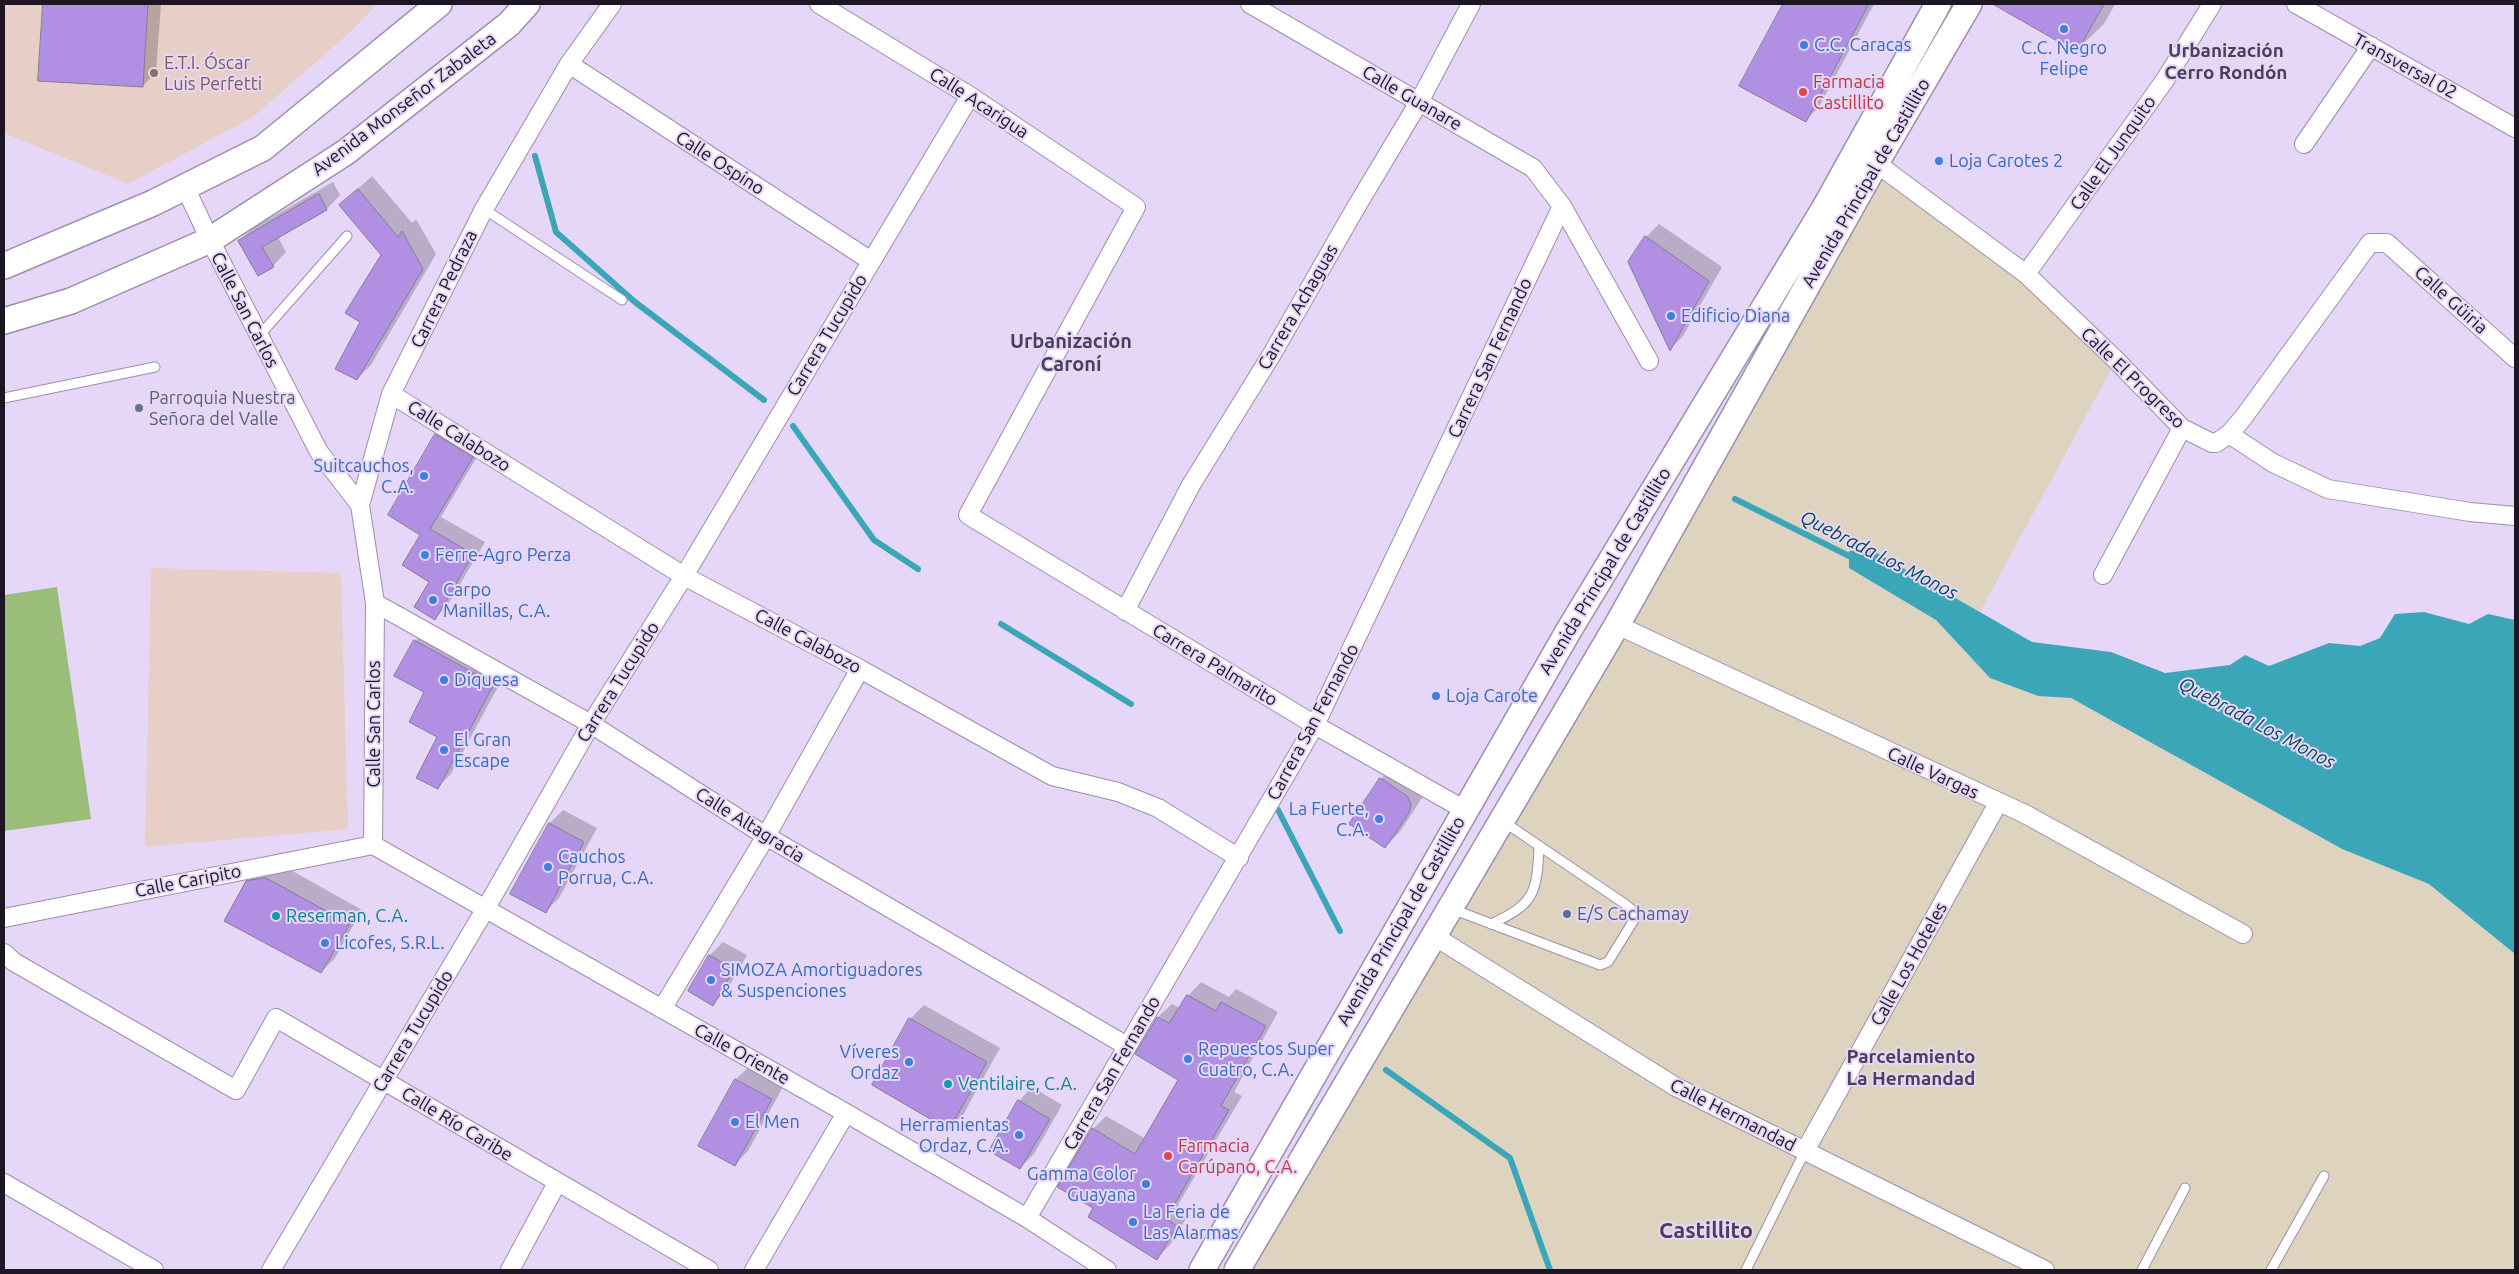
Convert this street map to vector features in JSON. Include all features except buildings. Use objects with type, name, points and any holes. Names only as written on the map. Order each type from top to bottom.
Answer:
[{"type":"main road","points":[[4,266],[152,203],[263,148],[438,4]]},
{"type":"main road","name":"Avenida Monseñor Zabaleta","points":[[4,320],[71,301],[210,240],[346,152],[509,24],[527,4]]},
{"type":"main road","name":"Avenida Principal de Castillito","points":[[1202,1270],[1574,622],[1824,208],[1938,4]]},
{"type":"main road","name":"Avenida Principal de Castillito","points":[[1237,1270],[1617,625],[1876,163],[1969,4]]},
{"type":"street","name":"Carrera Pedraza","points":[[375,602],[360,505],[391,394],[484,209],[569,64],[612,4]]},
{"type":"street","name":"Calle Acarigua","points":[[819,4],[970,96],[1136,207],[968,515]]},
{"type":"street","name":"Calle Guanare","points":[[1250,4],[1533,168],[1562,206],[1649,361]]},
{"type":"street","name":"Carrera Achaguas","points":[[1125,611],[1191,485],[1272,354],[1419,102],[1472,4]]},
{"type":"street","name":"Calle El Junquito","points":[[2026,274],[2165,80],[2212,4]]},
{"type":"street","name":"Transversal 02","points":[[2296,4],[2515,128]]},
{"type":"street","points":[[2304,144],[2371,46]]},
{"type":"street","name":"Calle Ospino","points":[[569,64],[871,261]]},
{"type":"street","name":"Carrera Tucupido","points":[[270,1270],[385,1080],[591,724],[684,576],[970,96]]},
{"type":"street","name":"Calle El Progreso","points":[[1876,163],[2026,274],[2116,360],[2182,428],[2212,443],[2216,443],[2229,434]]},
{"type":"street","name":"Calle San Carlos","points":[[185,186],[210,240],[319,452],[360,505]]},
{"type":"street","name":"Carrera San Fernando","points":[[1027,1218],[1315,725],[1562,206]]},
{"type":"street","name":"Calle Güiria","points":[[2229,434],[2243,418],[2370,243],[2387,243],[2515,358]]},
{"type":"street","name":"Calle Calabozo","points":[[391,394],[684,576],[860,669],[1052,776],[1118,792],[1158,808],[1239,858]]},
{"type":"street","points":[[2103,575],[2182,428]]},
{"type":"street","points":[[2229,434],[2273,463],[2328,489],[2470,512],[2515,516]]},
{"type":"street","name":"Carrera Palmarito","points":[[968,515],[1315,725],[1465,810]]},
{"type":"street","name":"Calle San Carlos","points":[[373,845],[375,602]]},
{"type":"street","name":"Calle Altagracia","points":[[375,602],[591,724],[766,836],[1127,1046]]},
{"type":"street","name":"Calle Vargas","points":[[1617,625],[2025,814],[2243,934]]},
{"type":"street","points":[[662,1009],[766,836],[860,669]]},
{"type":"street","name":"Calle Los Hoteles","points":[[1806,1151],[1998,803]]},
{"type":"street","name":"Calle Oriente","points":[[373,845],[846,1112],[1027,1218],[1107,1270]]},
{"type":"street","name":"Calle Caripito","points":[[4,918],[373,845]]},
{"type":"street","name":"Calle Hermandad","points":[[1434,936],[1676,1087],[2045,1270]]},
{"type":"street","name":"Calle Río Caribe","points":[[4,953],[14,962],[236,1090],[276,1018],[709,1270]]},
{"type":"street","points":[[754,1270],[846,1112]]},
{"type":"street","points":[[4,1183],[154,1270]]},
{"type":"street","points":[[510,1270],[557,1183]]},
{"type":"lane","points":[[484,209],[622,300]]},
{"type":"lane","points":[[259,336],[347,236]]},
{"type":"lane","points":[[4,398],[155,367]]},
{"type":"lane","points":[[1451,909],[1600,966],[1608,962],[1634,920],[1631,909],[1502,821]]},
{"type":"lane","points":[[1490,924],[1517,912],[1533,894],[1539,846]]},
{"type":"lane","points":[[1746,1270],[1806,1151]]},
{"type":"lane","points":[[2271,1270],[2324,1176]]},
{"type":"lane","points":[[2142,1270],[2185,1188]]},
{"type":"shaded area","name":"E.T.I. Óscar Luis Perfetti","points":[[4,4],[377,4],[354,29],[253,117],[128,184],[4,133]]},
{"type":"shaded area","points":[[1875,165],[1955,223],[2115,362],[1980,612],[1870,549],[1849,568],[1936,620],[1990,678],[2038,696],[2071,698],[2342,849],[2429,884],[2515,954],[2515,1270],[1233,1270]]},
{"type":"shaded area","points":[[151,568],[341,573],[348,829],[145,847]]},
{"type":"green space","points":[[57,587],[91,819],[4,831],[4,595]]},
{"type":"water","points":[[1870,549],[2032,642],[2111,652],[2165,673],[2230,665],[2245,655],[2269,666],[2329,643],[2360,646],[2380,638],[2395,614],[2424,612],[2469,624],[2488,614],[2515,620],[2515,954],[2429,884],[2342,849],[2071,698],[2038,696],[1990,678],[1936,620],[1849,568],[1849,551]]},
{"type":"waterway","points":[[535,156],[556,232],[635,302],[764,400]]},
{"type":"waterway","points":[[793,426],[874,540],[918,569]]},
{"type":"waterway","name":"Quebrada Los Monos","points":[[1735,499],[1857,560]]},
{"type":"waterway","points":[[1001,624],[1131,704]]},
{"type":"waterway","points":[[1278,810],[1340,931]]},
{"type":"waterway","points":[[1386,1070],[1510,1158],[1550,1270]]},
{"type":"place","name":"C.C. Negro Felipe","points":[[2064,29]]},
{"type":"place","name":"C.C. Caracas","points":[[1804,45]]},
{"type":"place","name":"E.T.I. Óscar Luis Perfetti","points":[[154,73]]},
{"type":"place","name":"Farmacia Castillito","points":[[1803,92]]},
{"type":"place","name":"Loja Carotes 2","points":[[1939,161]]},
{"type":"place","name":"Edificio Diana","points":[[1671,316]]},
{"type":"place","name":"Parroquia Nuestra Señora del Valle","points":[[139,408]]},
{"type":"place","name":"Suitcauchos, C.A.","points":[[424,476]]},
{"type":"place","name":"Ferre-Agro Perza","points":[[425,555]]},
{"type":"place","name":"Carpo Manillas, C.A.","points":[[433,600]]},
{"type":"place","name":"Diquesa","points":[[444,680]]},
{"type":"place","name":"Loja Carote","points":[[1436,696]]},
{"type":"place","name":"El Gran Escape","points":[[444,750]]},
{"type":"place","name":"La Fuerte, C.A.","points":[[1379,819]]},
{"type":"place","name":"Cauchos Porrua, C.A.","points":[[548,867]]},
{"type":"place","name":"E/S Cachamay","points":[[1567,914]]},
{"type":"place","name":"Reserman, C.A.","points":[[276,916]]},
{"type":"place","name":"Licofes, S.R.L.","points":[[325,943]]},
{"type":"place","name":"SIMOZA Amortiguadores & Suspenciones","points":[[711,980]]},
{"type":"place","name":"Repuestos Super Cuatro, C.A.","points":[[1188,1059]]},
{"type":"place","name":"Víveres Ordaz","points":[[909,1062]]},
{"type":"place","name":"Ventilaire, C.A.","points":[[948,1084]]},
{"type":"place","name":"El Men","points":[[735,1122]]},
{"type":"place","name":"Herramientas Ordaz, C.A.","points":[[1019,1135]]},
{"type":"place","name":"Farmacia Carúpano, C.A.","points":[[1168,1156]]},
{"type":"place","name":"Gamma Color Guayana","points":[[1146,1184]]},
{"type":"place","name":"La Feria de Las Alarmas","points":[[1133,1222]]},
{"type":"district","name":"Urbanización Cerro Rondón","points":[[2226,62]]},
{"type":"district","name":"Urbanización Caroní","points":[[1071,352]]},
{"type":"district","name":"Parcelamiento La Hermandad","points":[[1911,1068]]},
{"type":"district","name":"Castillito","points":[[1706,1231]]}]
